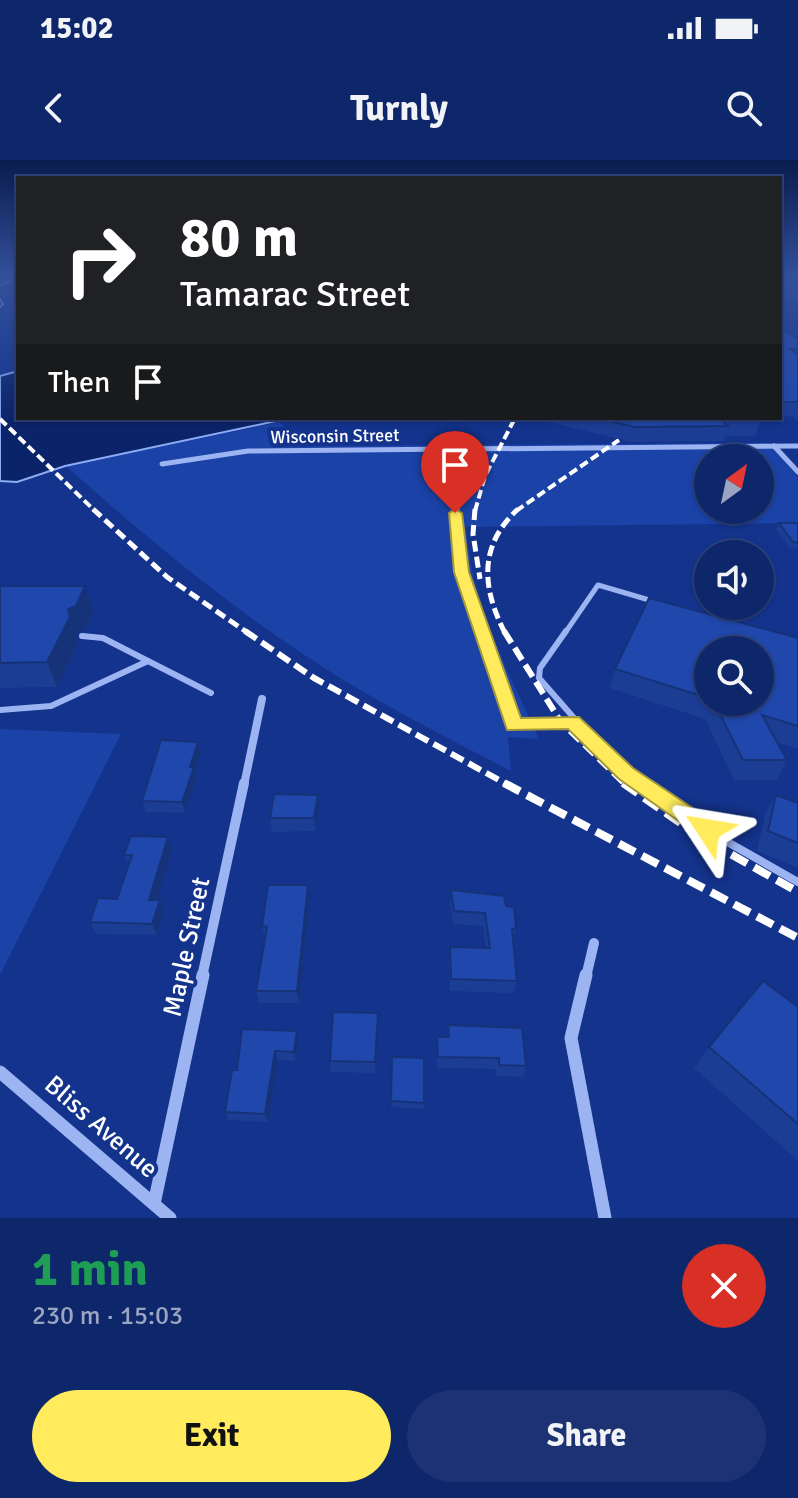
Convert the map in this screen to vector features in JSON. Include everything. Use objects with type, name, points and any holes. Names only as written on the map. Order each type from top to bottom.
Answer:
[{"type":"street","name":"Wisconsin Street","points":[[774,446],[798,446]]},
{"type":"street","points":[[774,446],[798,472]]},
{"type":"street","name":"Wisconsin Street","points":[[162,464],[248,451],[694,447]]},
{"type":"street","points":[[469,449],[455,513],[462,572],[514,725]]},
{"type":"street","name":"Maple Street","points":[[154,1204],[262,699]]},
{"type":"street","points":[[594,943],[571,1038],[605,1218]]},
{"type":"street","name":"Bliss Avenue","points":[[0,1072],[170,1218]]},
{"type":"lane","points":[[659,603],[598,585],[540,668],[539,678],[572,722],[626,774],[685,816],[798,882]]},
{"type":"lane","points":[[82,636],[103,638],[211,693]]},
{"type":"lane","points":[[0,710],[51,706],[148,661]]},
{"type":"lane","points":[[514,725],[572,722]]},
{"type":"shaded area","points":[[16,372],[16,420],[281,420],[65,466],[17,482],[0,481],[0,376]]},
{"type":"shaded area","points":[[280,422],[292,435],[281,443],[290,446],[769,443],[770,444],[694,444],[694,524],[715,524],[466,527],[469,555],[483,610],[539,739],[508,737],[511,771],[430,729],[312,660],[239,609],[133,525],[66,466]]},
{"type":"shaded area","points":[[774,449],[798,477],[798,523],[774,523]]},
{"type":"shaded area","points":[[0,729],[121,734],[0,975]]},
{"type":"building","points":[[782,329],[798,339],[798,349],[790,349],[798,355],[798,402],[782,402]]},
{"type":"building","points":[[605,420],[760,421],[723,421],[728,426],[635,427]]},
{"type":"building","points":[[779,523],[798,523],[798,543],[793,542]]},
{"type":"building","points":[[0,586],[85,586],[76,606],[68,609],[70,617],[47,662],[0,663]]},
{"type":"building","points":[[649,598],[694,610],[694,620],[731,620],[798,638],[798,726],[765,716],[774,716],[774,636],[694,636],[694,694],[615,669]]},
{"type":"building","points":[[721,716],[763,716],[787,760],[743,760]]},
{"type":"building","points":[[161,740],[198,742],[190,767],[194,767],[182,802],[142,801]]},
{"type":"building","points":[[274,794],[318,795],[314,818],[270,818]]},
{"type":"building","points":[[776,795],[798,803],[798,843],[768,831]]},
{"type":"building","points":[[131,836],[168,837],[149,900],[160,900],[152,924],[90,922],[98,898],[117,899],[132,855],[124,855]]},
{"type":"building","points":[[268,885],[308,885],[297,991],[256,991],[267,927],[262,926]]},
{"type":"building","points":[[451,890],[504,896],[506,906],[514,907],[516,929],[512,929],[517,981],[451,979],[450,947],[490,948],[485,913],[454,911]]},
{"type":"building","points":[[763,981],[798,1007],[798,1124],[709,1047]]},
{"type":"building","points":[[333,1012],[378,1013],[375,1062],[330,1061]]},
{"type":"building","points":[[448,1025],[522,1028],[526,1066],[499,1065],[499,1058],[438,1057],[437,1037],[449,1037]]},
{"type":"building","points":[[242,1029],[297,1031],[294,1052],[275,1051],[265,1114],[225,1112],[232,1070],[237,1070]]},
{"type":"building","points":[[392,1057],[424,1058],[424,1103],[391,1101]]},
{"type":"railway","points":[[0,419],[95,511]]},
{"type":"railway","points":[[475,511],[485,476],[514,420]]},
{"type":"railway","points":[[516,511],[619,440]]},
{"type":"railway","points":[[93,509],[167,577],[248,633]]},
{"type":"railway","points":[[475,509],[473,534],[480,579]]},
{"type":"railway","points":[[504,631],[492,600],[488,568],[496,538],[516,511]]},
{"type":"railway","points":[[245,631],[314,678],[508,785]]},
{"type":"railway","points":[[504,631],[561,722],[626,785]]},
{"type":"railway","points":[[504,783],[798,938]]},
{"type":"railway","points":[[623,783],[702,838],[798,892]]},
{"type":"route","points":[[455,513],[462,572],[514,725],[564,725],[572,722],[626,774],[708,830]]}]
